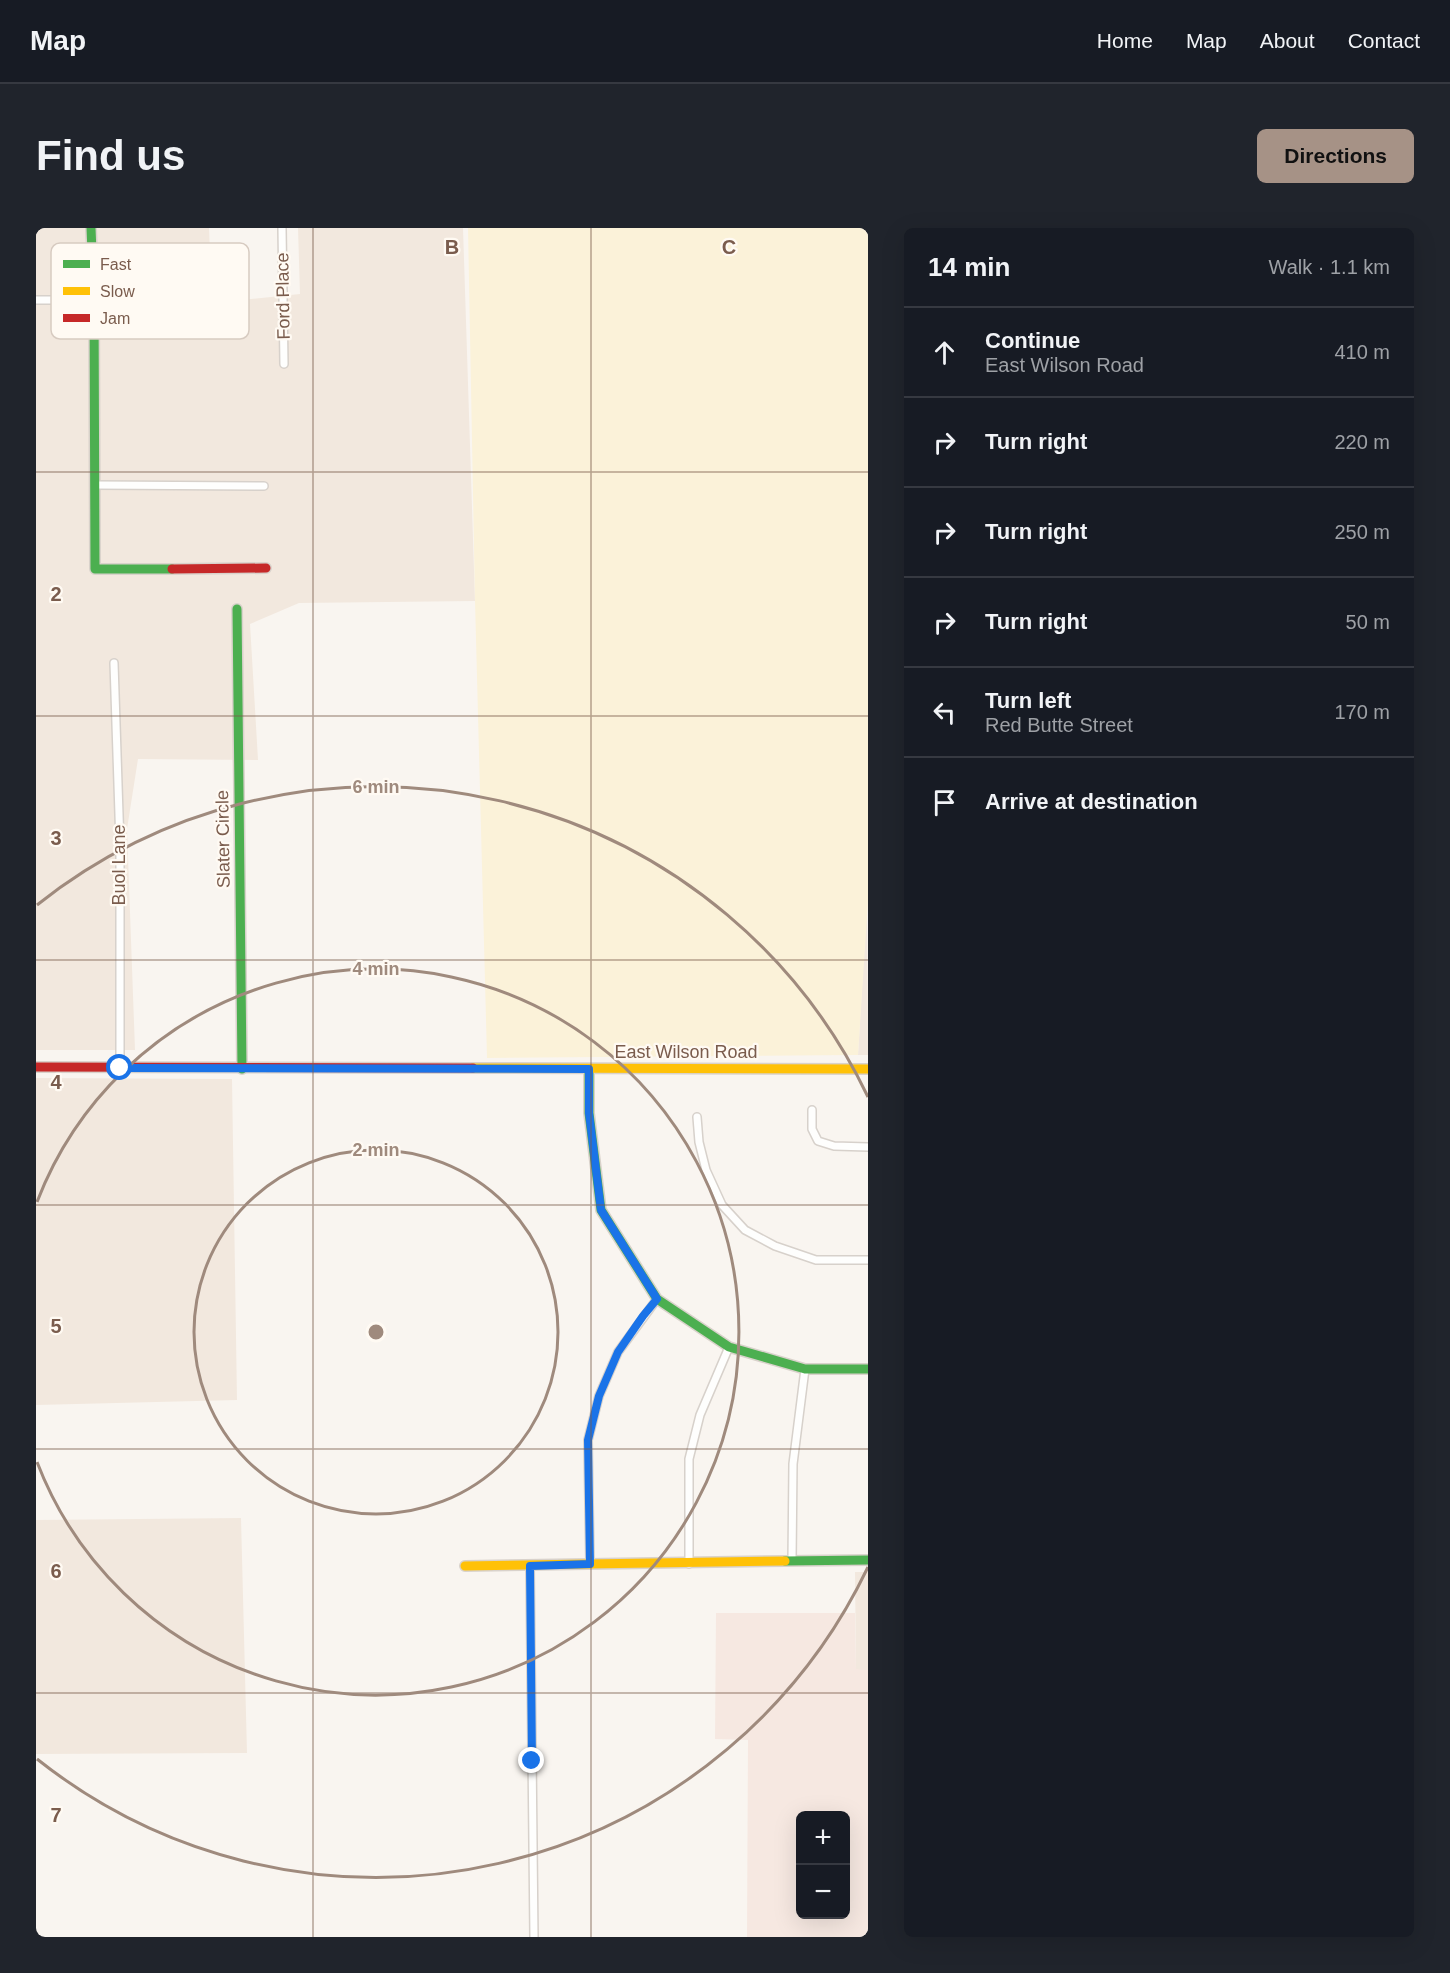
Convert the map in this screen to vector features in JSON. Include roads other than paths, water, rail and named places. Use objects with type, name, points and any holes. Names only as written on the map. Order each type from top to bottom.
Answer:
[{"type":"street","points":[[91,228],[92,243]]},
{"type":"street","name":"Ford Place","points":[[282,228],[284,364]]},
{"type":"street","points":[[94,339],[95,569],[266,568]]},
{"type":"street","points":[[95,485],[264,486]]},
{"type":"street","name":"Slater Circle","points":[[237,609],[242,1069]]},
{"type":"street","name":"Buol Lane","points":[[114,663],[120,846],[120,1068]]},
{"type":"street","name":"East Wilson Road","points":[[36,1067],[868,1069]]},
{"type":"street","points":[[589,1069],[589,1113],[601,1210],[657,1299],[729,1347],[805,1369],[868,1369]]},
{"type":"street","points":[[812,1110],[812,1129],[818,1141],[834,1146],[868,1147]]},
{"type":"street","points":[[697,1117],[699,1142],[706,1170],[722,1205],[745,1230],[775,1246],[816,1260],[868,1260]]},
{"type":"street","points":[[590,1564],[588,1440],[599,1396],[618,1352],[657,1299]]},
{"type":"street","points":[[689,1564],[689,1459],[700,1415],[729,1347]]},
{"type":"street","points":[[792,1561],[793,1464],[805,1369]]},
{"type":"street","points":[[465,1566],[868,1560]]},
{"type":"street","points":[[530,1566],[534,1937]]}]
